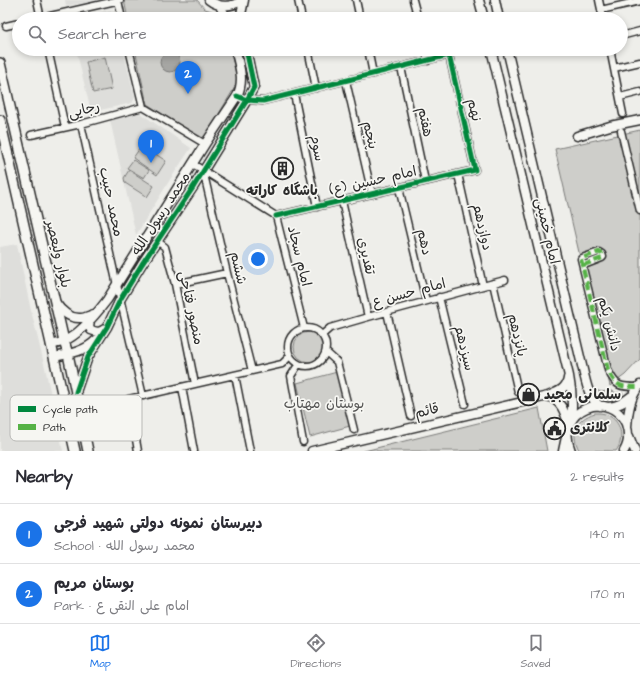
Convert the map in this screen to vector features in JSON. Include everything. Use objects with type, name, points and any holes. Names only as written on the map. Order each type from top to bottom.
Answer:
[{"type":"main road","name":"بلوار ولیعصر","points":[[0,63],[77,395]]},
{"type":"main road","name":"بلوار ولیعصر","points":[[0,120],[62,395]]},
{"type":"main road","name":"بلوار ولیعصر","points":[[73,441],[75,451]]},
{"type":"main road","name":"بلوار ولیعصر","points":[[86,441],[88,451]]},
{"type":"street","points":[[37,0],[39,12]]},
{"type":"street","points":[[69,12],[118,0],[121,12]]},
{"type":"street","points":[[209,0],[220,6],[233,5],[243,0]]},
{"type":"street","points":[[241,12],[243,0]]},
{"type":"street","points":[[298,0],[301,12]]},
{"type":"street","points":[[356,0],[359,12]]},
{"type":"street","points":[[413,0],[416,12]]},
{"type":"street","points":[[479,0],[482,12]]},
{"type":"street","points":[[495,0],[498,12]]},
{"type":"street","points":[[599,0],[601,10],[640,1]]},
{"type":"street","points":[[220,6],[223,12]]},
{"type":"street","points":[[6,26],[12,25]]},
{"type":"street","points":[[628,34],[640,31]]},
{"type":"street","points":[[50,56],[65,127]]},
{"type":"street","points":[[131,56],[143,108],[205,144]]},
{"type":"street","name":"محمد رسول الله","points":[[52,345],[64,341],[74,335],[90,320],[107,300],[205,144],[238,96],[242,80],[237,56]]},
{"type":"street","name":"محمد رسول الله","points":[[76,392],[88,357],[107,327],[120,300],[194,186],[254,87],[247,56]]},
{"type":"street","points":[[309,56],[316,88]]},
{"type":"street","points":[[370,56],[374,74]]},
{"type":"street","points":[[238,96],[247,100],[263,101],[428,61],[427,56]]},
{"type":"street","name":"نهم","points":[[428,61],[446,56]]},
{"type":"street","name":"نهم","points":[[449,56],[476,170]]},
{"type":"street","name":"امام خمینی","points":[[493,56],[571,389],[573,409],[569,426]]},
{"type":"street","name":"امام خمینی","points":[[508,56],[588,392],[595,403],[615,411],[625,422],[632,446],[635,451]]},
{"type":"street","points":[[611,56],[623,114]]},
{"type":"street","points":[[614,68],[640,62]]},
{"type":"street","name":"هفتم","points":[[401,67],[425,181]]},
{"type":"street","name":"پنجم","points":[[346,81],[372,194]]},
{"type":"street","points":[[620,97],[640,92]]},
{"type":"street","name":"سوم","points":[[294,94],[317,206]]},
{"type":"street","name":"رجایی","points":[[31,135],[82,124],[143,108]]},
{"type":"street","points":[[577,136],[610,126],[640,120]]},
{"type":"street","name":"محمد حبیب","points":[[82,124],[116,284],[143,396]]},
{"type":"street","points":[[621,131],[640,211]]},
{"type":"street","name":"امام سجاد","points":[[193,164],[276,216],[304,328]]},
{"type":"street","name":"ششم","points":[[204,170],[227,273],[252,371]]},
{"type":"street","name":"امام حسین (ع)","points":[[276,216],[476,170]]},
{"type":"street","name":"دوازدهم","points":[[458,174],[483,286]]},
{"type":"street","name":"دهم","points":[[399,188],[426,301]]},
{"type":"street","name":"تقدیری","points":[[342,201],[368,317]]},
{"type":"street","name":"منصور فتاحی","points":[[158,240],[165,247],[175,284],[195,384]]},
{"type":"street","name":"دانش یکم","points":[[602,258],[584,265],[584,267],[608,370],[612,379],[617,384],[625,387],[639,386]]},
{"type":"street","points":[[175,284],[227,273]]},
{"type":"street","name":"امام حسن ع","points":[[322,335],[330,328],[504,280]]},
{"type":"street","name":"پانزدهم","points":[[493,283],[518,392]]},
{"type":"street","name":"سیزدهم","points":[[439,298],[465,404]]},
{"type":"street","points":[[55,301],[61,310],[69,316],[81,318],[96,313]]},
{"type":"street","points":[[386,312],[411,416]]},
{"type":"street","points":[[90,320],[89,326],[91,330],[96,333],[107,327]]},
{"type":"street","points":[[54,357],[80,351],[88,347],[107,327]]},
{"type":"street","points":[[304,328],[314,329],[322,335],[327,346],[324,358],[320,362],[309,367],[298,365],[293,361],[288,350],[288,344],[293,333],[304,328]]},
{"type":"street","points":[[326,352],[337,362],[354,430]]},
{"type":"street","points":[[143,396],[282,364],[290,356]]},
{"type":"street","points":[[298,365],[291,376],[303,442]]},
{"type":"street","points":[[235,375],[250,451]]},
{"type":"street","name":"قائم","points":[[312,451],[548,396],[565,387],[568,382],[568,376]]},
{"type":"street","points":[[628,451],[629,408],[639,386]]},
{"type":"street","points":[[182,387],[194,451]]},
{"type":"street","points":[[563,451],[569,426],[580,411],[593,406],[617,406],[634,395]]},
{"type":"street","points":[[548,396],[558,402],[565,412],[569,426],[569,444],[571,451]]},
{"type":"street","points":[[624,451],[628,434]]},
{"type":"street","points":[[136,441],[138,451]]},
{"type":"shaded area","points":[[65,0],[102,0],[66,6]]},
{"type":"shaded area","points":[[110,10],[115,12],[101,12]]},
{"type":"shaded area","points":[[78,56],[125,56],[135,98],[132,103],[91,112]]},
{"type":"shaded area","points":[[162,56],[178,56],[179,66],[174,71],[166,71],[161,66],[160,62]]},
{"type":"shaded area","points":[[140,113],[191,148],[136,235],[110,120]]},
{"type":"shaded area","points":[[17,244],[51,395],[10,395],[10,441],[61,441],[63,451],[0,451],[0,247]]},
{"type":"green space","points":[[124,0],[197,0],[205,9],[215,12],[127,12]]},
{"type":"green space","points":[[137,56],[232,56],[238,82],[203,140],[147,104]]},
{"type":"green space","points":[[105,57],[112,89],[93,93],[86,62]]},
{"type":"green space","points":[[640,130],[640,359],[625,375],[610,386],[555,149]]},
{"type":"green space","points":[[142,145],[166,161],[157,175],[133,158]]},
{"type":"green space","points":[[133,160],[149,170],[144,178],[127,168]]},
{"type":"green space","points":[[129,170],[154,186],[147,197],[125,183],[124,178]]},
{"type":"green space","points":[[309,332],[320,336],[324,347],[320,358],[309,362],[298,358],[294,347],[298,336]]},
{"type":"green space","name":"بوستان مهتاب","points":[[337,372],[350,426],[310,437],[297,383]]},
{"type":"green space","points":[[591,386],[600,391],[610,390],[616,393],[623,393],[611,402],[604,402],[598,398]]},
{"type":"green space","points":[[539,408],[547,451],[364,451]]},
{"type":"green space","points":[[595,413],[607,415],[618,424],[621,437],[619,447],[616,451],[579,450],[575,438],[576,427],[583,419]]},
{"type":"marked path","points":[[583,267],[582,258],[599,252],[602,254],[602,258],[584,265],[583,268],[608,370],[616,383],[619,385],[638,387]]},
{"type":"cycle path","points":[[76,392],[88,357],[107,327],[120,300],[194,186],[254,87],[247,56]]},
{"type":"cycle path","points":[[237,96],[247,100],[263,101],[445,56]]},
{"type":"cycle path","points":[[276,216],[475,170],[449,56]]},
{"type":"place","name":"بوستان مریم","points":[[188,94]]},
{"type":"place","name":"دبیرستان نمونه دولتی شهید فرجی","points":[[151,163]]},
{"type":"place","name":"باشگاه کاراته","points":[[282,169]]},
{"type":"place","name":"سلمانی مجید","points":[[528,395]]},
{"type":"place","name":"کلانتری","points":[[554,428]]}]
